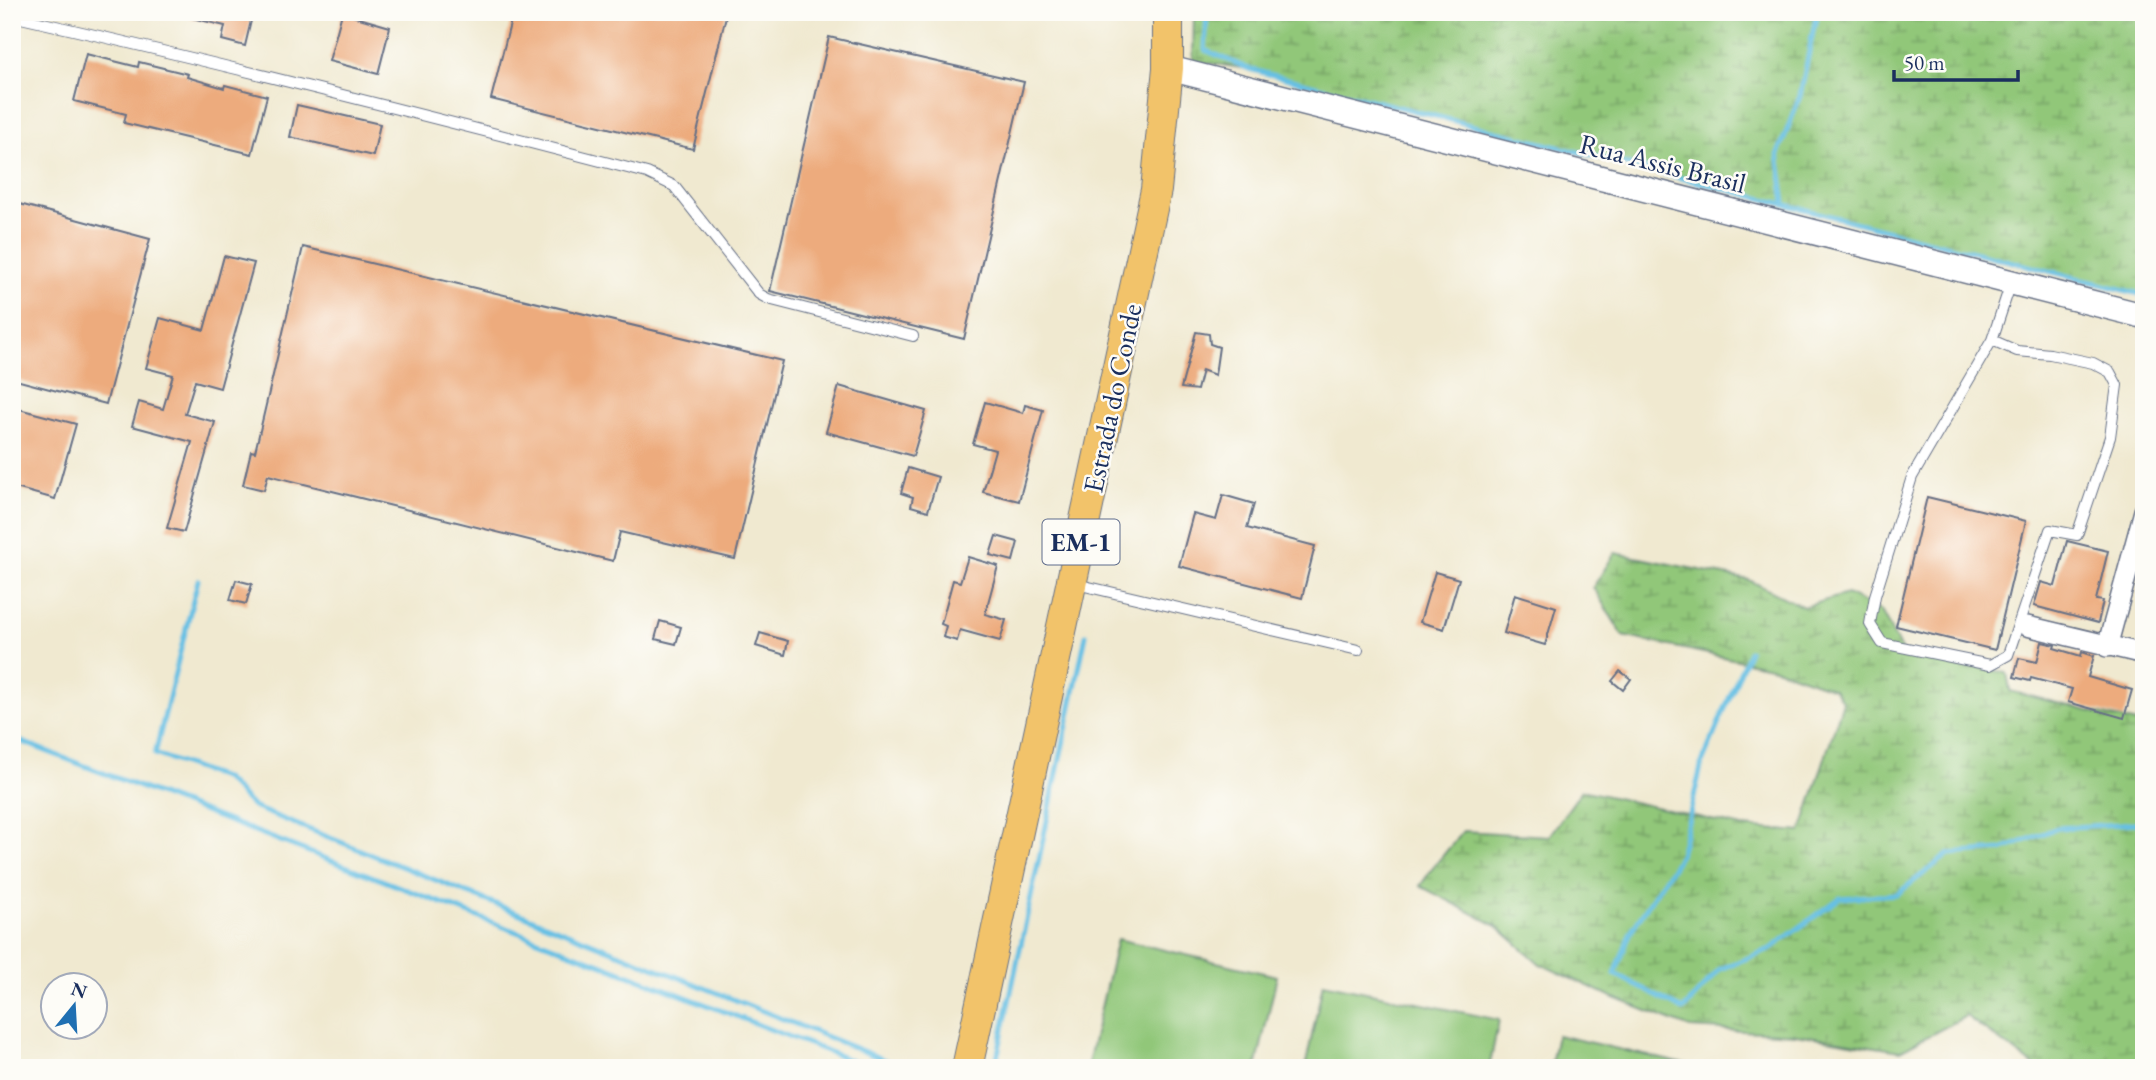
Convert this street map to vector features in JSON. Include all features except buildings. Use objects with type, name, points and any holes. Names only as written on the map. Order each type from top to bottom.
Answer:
[{"type":"main road","name":"Estrada do Conde","points":[[967,1068],[1156,190],[1168,68],[1168,12]]},
{"type":"street","name":"Rua Assis Brasil","points":[[1168,68],[2144,316]]},
{"type":"street","points":[[2107,646],[2144,511]]},
{"type":"street","points":[[2027,626],[2144,654]]},
{"type":"lane","points":[[12,16],[388,106],[647,173],[674,186],[759,294],[768,299],[913,336]]},
{"type":"lane","points":[[1992,340],[2017,351],[2050,354],[2093,363],[2110,372],[2117,385],[2110,437],[2077,535],[2050,530],[2008,655],[1990,665],[1882,643],[1870,624],[1875,596],[1912,477],[1992,340],[2011,282]]},
{"type":"lane","points":[[1072,583],[1358,650]]},
{"type":"green space","points":[[1194,12],[2144,12],[2144,295],[1249,69],[1193,61]]},
{"type":"green space","points":[[1615,553],[1749,580],[1803,607],[1847,594],[1881,611],[1903,653],[2007,673],[2010,691],[2144,725],[2144,1068],[2037,1068],[1966,1016],[1900,1051],[1796,1034],[1690,1028],[1540,964],[1497,926],[1420,886],[1463,831],[1549,836],[1582,790],[1742,827],[1801,832],[1843,702],[1834,689],[1775,668],[1623,636],[1593,587]]},
{"type":"green space","points":[[1117,939],[1277,976],[1256,1068],[1087,1068]]},
{"type":"green space","points":[[1323,983],[1499,1020],[1489,1068],[1305,1068]]},
{"type":"green space","points":[[1557,1035],[1701,1068],[1550,1068]]},
{"type":"waterway","points":[[1207,12],[1205,50],[1249,69],[2144,295]]},
{"type":"waterway","points":[[1785,203],[1778,154],[1800,96],[1817,12]]},
{"type":"waterway","points":[[198,580],[155,754],[225,779],[253,807],[905,1068]]},
{"type":"waterway","points":[[995,1068],[1086,635]]},
{"type":"waterway","points":[[1749,651],[1702,763],[1680,855],[1631,931],[1615,974],[1683,1010],[1720,969],[1770,949],[1840,898],[1897,894],[1949,854],[2002,850],[2057,828],[2136,823],[2144,825]]},
{"type":"waterway","points":[[12,738],[871,1068]]}]
